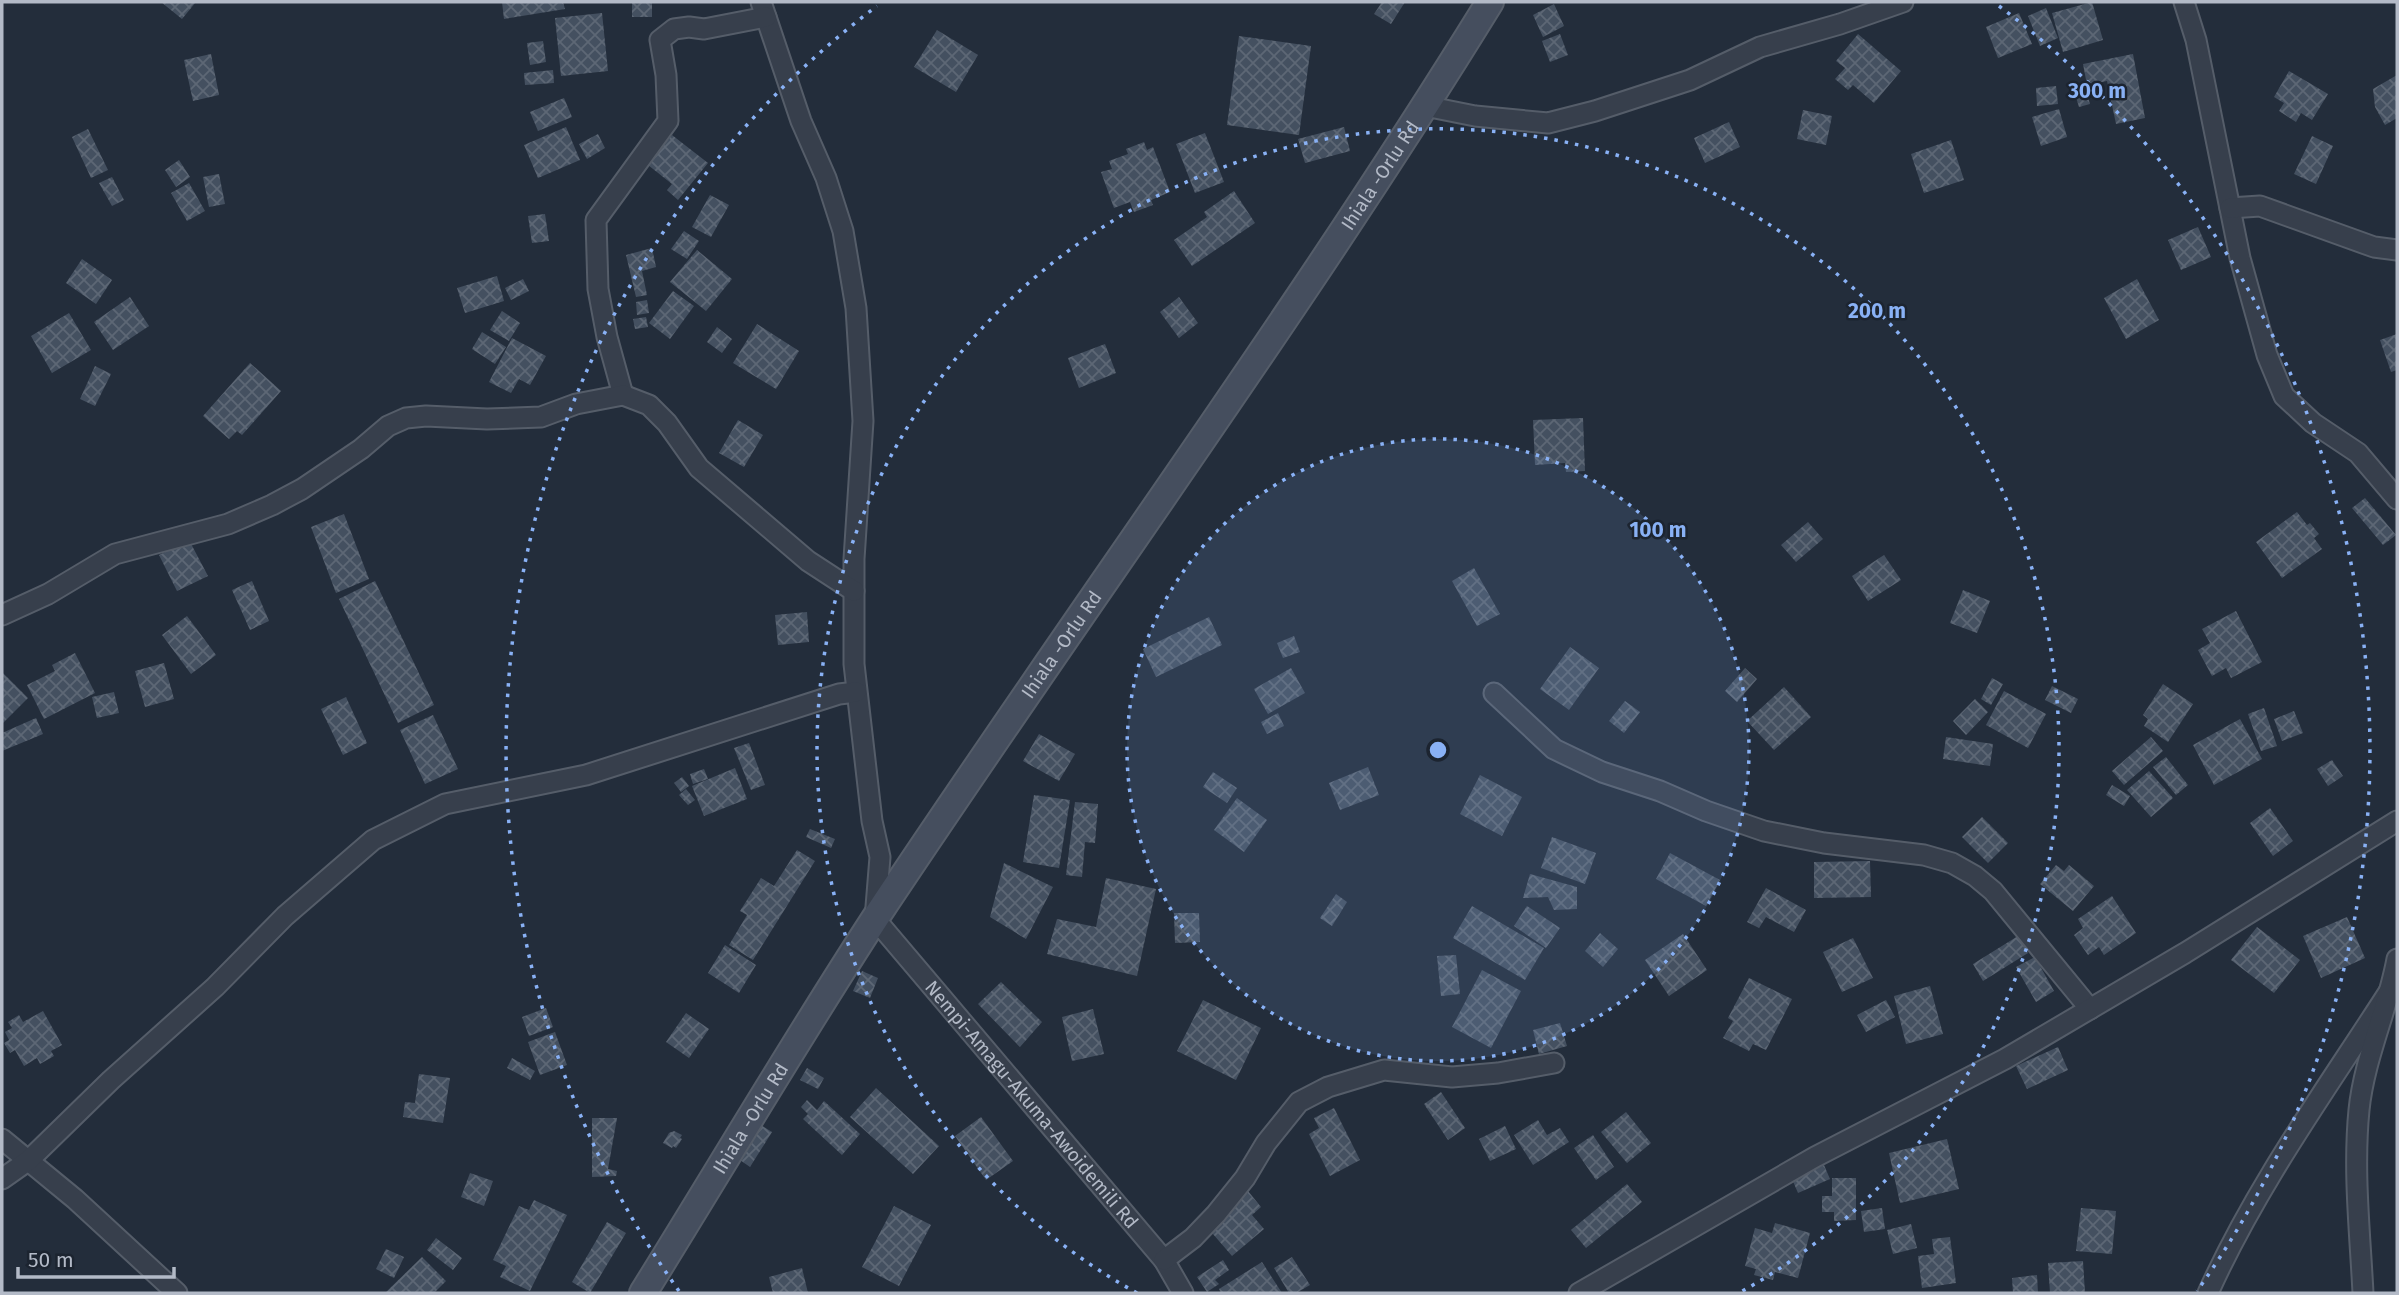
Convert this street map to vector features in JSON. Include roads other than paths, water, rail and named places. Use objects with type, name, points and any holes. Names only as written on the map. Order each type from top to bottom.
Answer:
[{"type":"main road","name":"Ihiala -Orlu Rd","points":[[643,1293],[875,919],[1159,505],[1425,106],[1490,2]]},
{"type":"street","points":[[1425,106],[1485,118],[1548,123],[1595,111],[1690,80],[1760,47],[1903,2]]},
{"type":"street","points":[[2184,2],[2196,40],[2230,208],[2267,355],[2284,396],[2313,423],[2358,453],[2397,499]]},
{"type":"street","points":[[623,395],[607,337],[598,289],[596,220],[668,121],[666,75],[660,40],[674,29],[704,29],[763,9],[801,121],[826,178],[844,231],[856,308],[863,421],[854,559],[854,664],[872,821],[880,857],[875,919]]},
{"type":"street","points":[[2230,208],[2260,205],[2362,243],[2397,250]]},
{"type":"street","points":[[2,615],[48,594],[115,554],[228,524],[272,505],[302,489],[361,449],[388,426],[406,418],[426,415],[487,419],[541,417],[576,404],[623,395],[649,405],[667,423],[699,468],[808,561],[854,591]]},
{"type":"street","points":[[2,1179],[29,1160],[120,1071],[215,986],[285,916],[373,840],[445,804],[586,775],[801,705],[856,692]]},
{"type":"street","points":[[1494,693],[1554,749],[1602,772],[1660,791],[1706,811],[1765,831],[1824,843],[1924,855],[1952,863],[1975,876],[1993,891],[2090,1009]]},
{"type":"street","points":[[1579,1293],[1815,1157],[2005,1059],[2397,821]]},
{"type":"street","name":"Nempi-Amagu-Akuma-Awoidemili Rd","points":[[875,919],[1164,1260],[1183,1293]]},
{"type":"street","points":[[2363,1293],[2358,1168],[2359,1109],[2397,959]]},
{"type":"street","points":[[2208,1293],[2225,1256],[2289,1144],[2392,987]]},
{"type":"street","points":[[1164,1260],[1193,1238],[1216,1214],[1245,1178],[1266,1143],[1299,1102],[1328,1087],[1384,1070],[1452,1077],[1498,1073],[1554,1063]]},
{"type":"street","points":[[2,1139],[75,1199],[177,1293]]}]
